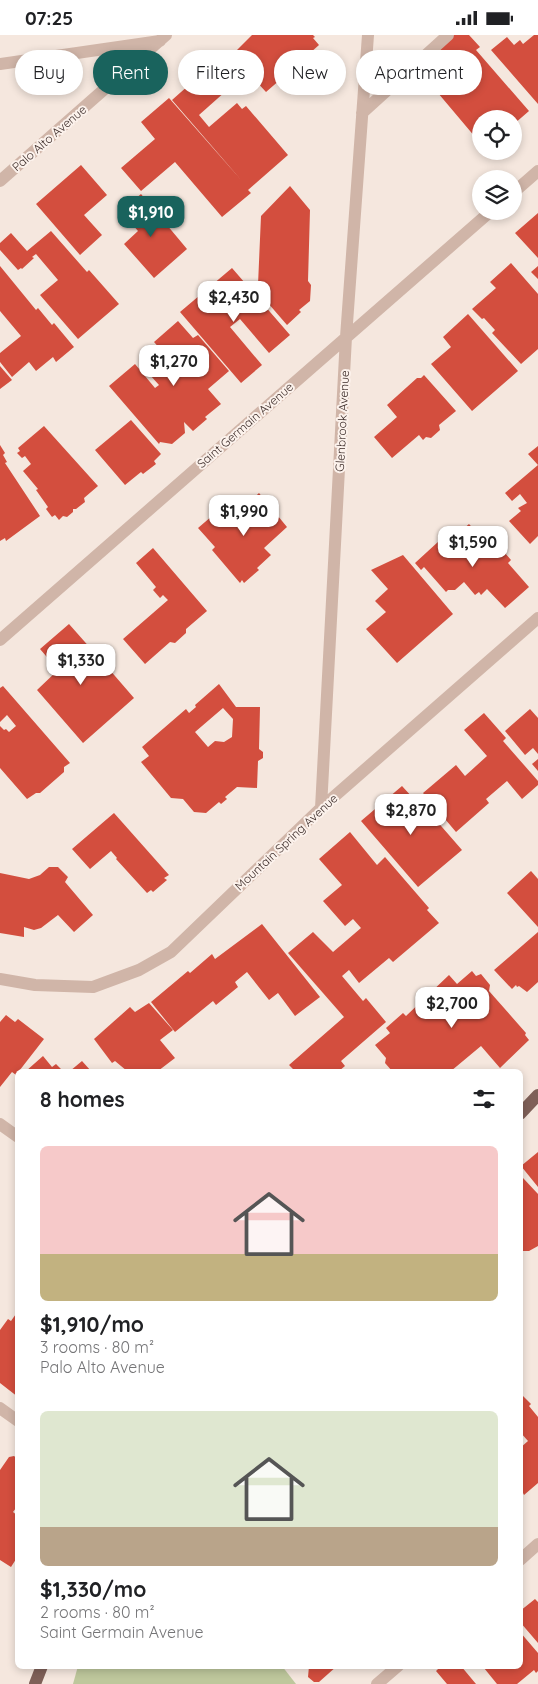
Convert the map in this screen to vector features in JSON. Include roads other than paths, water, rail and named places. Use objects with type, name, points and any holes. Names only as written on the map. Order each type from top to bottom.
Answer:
[{"type":"main road","points":[[523,1111],[538,1095]]},
{"type":"main road","points":[[35,1684],[41,1669]]},
{"type":"street","name":"Glenbrook Avenue","points":[[321,808],[346,337],[368,35]]},
{"type":"street","points":[[362,113],[448,35]]},
{"type":"street","points":[[0,64],[163,38]]},
{"type":"street","name":"Palo Alto Avenue","points":[[0,181],[163,38]]},
{"type":"street","points":[[522,185],[538,171]]},
{"type":"street","name":"Saint Germain Avenue","points":[[0,640],[481,220]]},
{"type":"street","name":"Mountain Spring Avenue","points":[[0,979],[35,985],[93,987],[139,970],[171,952],[321,808],[538,617]]},
{"type":"street","points":[[0,1124],[15,1135]]},
{"type":"street","points":[[0,1408],[15,1419]]},
{"type":"street","points":[[523,1557],[538,1544]]},
{"type":"street","points":[[377,1684],[394,1669]]}]
